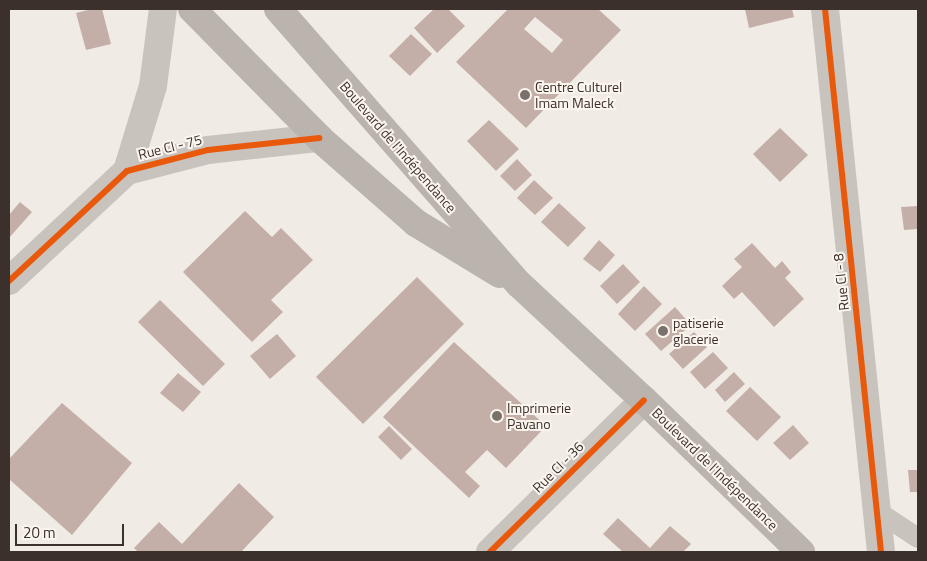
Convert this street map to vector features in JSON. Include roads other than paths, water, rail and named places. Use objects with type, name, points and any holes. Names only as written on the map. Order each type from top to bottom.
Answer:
[{"type":"main road","name":"Boulevard de l'Indépendance","points":[[192,9],[320,138],[416,223],[460,252],[518,284]]},
{"type":"main road","name":"Boulevard de l'Indépendance","points":[[278,9],[518,284],[644,400],[801,552]]},
{"type":"street","name":"Rue CI - 75","points":[[127,170],[153,86],[163,9]]},
{"type":"street","name":"Rue CI - 8","points":[[825,9],[881,552]]},
{"type":"street","name":"Rue CI - 75","points":[[9,281],[127,170],[208,150],[320,138]]},
{"type":"street","name":"Rue CI - 36","points":[[490,552],[644,400]]},
{"type":"lane","points":[[877,511],[918,538]]},
{"type":"place","name":"Centre Culturel Imam Maleck","points":[[525,95]]},
{"type":"place","name":"patiserie glacerie","points":[[663,331]]},
{"type":"place","name":"Imprimerie Pavano","points":[[497,416]]}]
